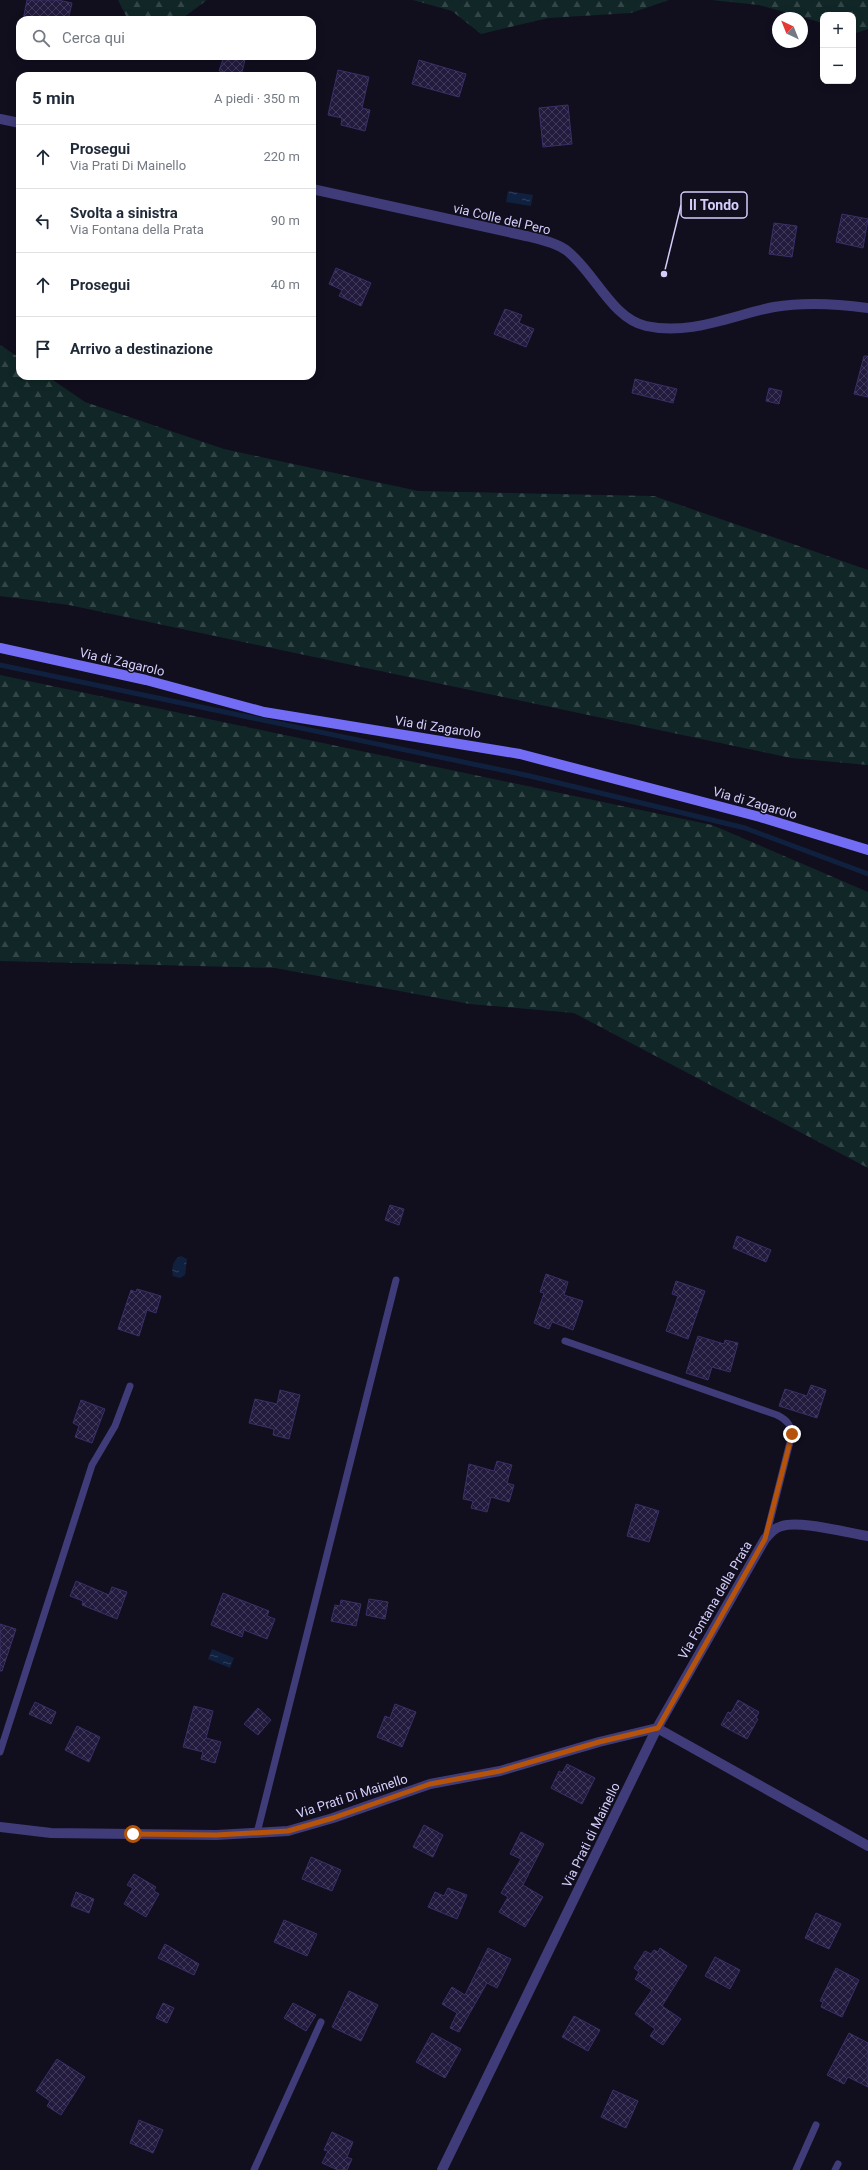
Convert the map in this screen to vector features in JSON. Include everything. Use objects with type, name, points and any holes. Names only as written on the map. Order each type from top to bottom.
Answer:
[{"type":"main road","name":"Via di Zagarolo","points":[[0,648],[146,680],[264,712],[520,754],[760,817],[868,850]]},
{"type":"street","points":[[0,119],[16,122]]},
{"type":"street","name":"via Colle del Pero","points":[[316,190],[526,236],[554,244],[565,250],[589,272],[619,311],[645,326],[663,328],[705,326],[776,307],[826,304],[868,308]]},
{"type":"street","name":"Via Fontana della Prata","points":[[658,1728],[765,1539],[777,1528],[791,1524],[868,1536]]},
{"type":"street","points":[[658,1728],[868,1846]]},
{"type":"street","name":"Via Prati Di Mainello","points":[[0,1828],[51,1833],[216,1835],[288,1831],[333,1818],[430,1784],[500,1771],[599,1742],[658,1728]]},
{"type":"street","name":"Via Prati di Mainello","points":[[442,2170],[658,1728]]},
{"type":"lane","points":[[257,1833],[396,1280]]},
{"type":"lane","points":[[565,1340],[777,1415],[786,1421],[792,1429],[792,1438],[765,1539]]},
{"type":"lane","points":[[0,1752],[92,1465],[104,1448],[115,1426],[130,1386]]},
{"type":"lane","points":[[254,2170],[321,2022]]},
{"type":"lane","points":[[796,2170],[816,2125]]},
{"type":"green space","points":[[118,0],[207,0],[185,16],[126,16]]},
{"type":"green space","points":[[413,0],[669,0],[631,13],[548,18],[481,34],[452,11]]},
{"type":"green space","points":[[711,0],[868,0],[868,29],[856,33],[856,12],[820,12],[820,22],[808,19],[808,12],[784,12],[759,5]]},
{"type":"green space","points":[[0,345],[16,355],[16,380],[53,380],[85,402],[224,449],[418,491],[654,496],[868,570],[868,765],[791,758],[69,605],[0,596]]},
{"type":"green space","points":[[0,675],[712,825],[868,892],[868,1168],[574,1013],[470,1004],[275,968],[0,961]]},
{"type":"water","points":[[508,191],[533,195],[531,206],[506,202]]},
{"type":"water","points":[[181,1256],[187,1259],[185,1275],[180,1278],[173,1276],[172,1270],[174,1262]]},
{"type":"water","points":[[212,1649],[234,1658],[230,1668],[208,1659]]},
{"type":"building","points":[[27,0],[58,0],[72,3],[69,16],[24,16]]},
{"type":"building","points":[[223,60],[245,60],[242,72],[219,71]]},
{"type":"building","points":[[419,60],[466,74],[459,97],[412,84]]},
{"type":"building","points":[[338,70],[369,77],[362,108],[370,110],[365,131],[341,125],[342,118],[328,115]]},
{"type":"building","points":[[568,105],[572,144],[543,147],[539,108]]},
{"type":"building","points":[[842,214],[868,219],[863,248],[836,242]]},
{"type":"building","points":[[774,223],[797,226],[792,257],[769,254]]},
{"type":"building","points":[[336,268],[371,283],[361,306],[339,296],[342,290],[329,284]]},
{"type":"building","points":[[505,309],[522,315],[519,323],[534,329],[526,347],[494,334]]},
{"type":"building","points":[[864,356],[868,356],[868,397],[854,394]]},
{"type":"building","points":[[635,379],[677,389],[673,403],[632,393]]},
{"type":"building","points":[[769,388],[782,391],[779,404],[766,401]]},
{"type":"building","points":[[390,1205],[404,1209],[399,1225],[385,1220]]},
{"type":"building","points":[[737,1236],[771,1250],[766,1262],[733,1248]]},
{"type":"building","points":[[546,1274],[568,1282],[564,1295],[583,1301],[573,1330],[552,1322],[549,1329],[534,1323],[544,1293],[540,1292]]},
{"type":"building","points":[[676,1281],[705,1291],[688,1339],[666,1331],[678,1296],[672,1294]]},
{"type":"building","points":[[137,1289],[161,1296],[156,1313],[147,1310],[139,1336],[118,1329],[131,1290],[136,1292]]},
{"type":"building","points":[[698,1336],[724,1344],[725,1340],[738,1343],[730,1372],[712,1367],[708,1380],[686,1373]]},
{"type":"building","points":[[811,1385],[826,1390],[817,1418],[779,1406],[785,1389],[807,1396]]},
{"type":"building","points":[[280,1390],[300,1395],[289,1439],[273,1435],[274,1429],[249,1423],[255,1399],[277,1404]]},
{"type":"building","points":[[81,1400],[105,1409],[92,1443],[75,1437],[79,1426],[73,1423]]},
{"type":"building","points":[[497,1461],[512,1465],[507,1483],[514,1485],[509,1502],[491,1497],[487,1512],[471,1508],[473,1501],[463,1499],[469,1464],[494,1471]]},
{"type":"building","points":[[636,1504],[659,1511],[649,1542],[627,1536]]},
{"type":"building","points":[[76,1581],[109,1595],[112,1587],[127,1592],[117,1619],[82,1605],[83,1601],[70,1596]]},
{"type":"building","points":[[223,1593],[269,1611],[267,1616],[275,1619],[267,1639],[244,1630],[242,1637],[211,1625]]},
{"type":"building","points":[[369,1599],[388,1602],[385,1619],[366,1615]]},
{"type":"building","points":[[341,1600],[361,1604],[356,1626],[331,1621],[335,1605],[340,1606]]},
{"type":"building","points":[[0,1624],[16,1629],[2,1671],[0,1671]]},
{"type":"building","points":[[738,1700],[759,1712],[756,1718],[758,1719],[747,1739],[721,1725],[728,1712],[731,1713]]},
{"type":"building","points":[[35,1702],[56,1712],[51,1724],[29,1714]]},
{"type":"building","points":[[395,1704],[416,1712],[402,1747],[377,1737],[385,1716],[390,1718]]},
{"type":"building","points":[[194,1706],[213,1711],[206,1738],[221,1742],[215,1763],[201,1759],[203,1752],[183,1747]]},
{"type":"building","points":[[258,1708],[271,1720],[258,1735],[244,1724]]},
{"type":"building","points":[[77,1726],[100,1737],[89,1762],[65,1750]]},
{"type":"building","points":[[567,1764],[595,1778],[582,1804],[551,1788],[559,1771],[562,1773]]},
{"type":"building","points":[[424,1825],[443,1835],[433,1857],[413,1847]]},
{"type":"building","points":[[521,1832],[544,1844],[523,1885],[543,1897],[525,1927],[499,1912],[508,1897],[501,1893],[521,1859],[510,1854]]},
{"type":"building","points":[[311,1857],[341,1870],[332,1891],[302,1879]]},
{"type":"building","points":[[134,1874],[156,1887],[154,1891],[159,1894],[146,1917],[124,1904],[133,1888],[127,1885]]},
{"type":"building","points":[[448,1888],[467,1895],[457,1919],[428,1907],[435,1892],[444,1896]]},
{"type":"building","points":[[76,1892],[94,1899],[89,1913],[71,1906]]},
{"type":"building","points":[[816,1913],[841,1924],[829,1949],[805,1938]]},
{"type":"building","points":[[284,1920],[317,1934],[307,1956],[274,1942]]},
{"type":"building","points":[[165,1944],[199,1964],[194,1975],[158,1958]]},
{"type":"building","points":[[488,1948],[511,1959],[497,1988],[487,1983],[459,2032],[450,2028],[457,2013],[442,2004],[452,1987],[465,1995]]},
{"type":"building","points":[[660,1948],[687,1966],[662,2006],[681,2019],[663,2045],[650,2036],[655,2029],[635,2014],[652,1990],[635,1979],[639,1972],[634,1968],[645,1951],[651,1954],[654,1950],[658,1952]]},
{"type":"building","points":[[715,1957],[740,1970],[730,1989],[705,1976]]},
{"type":"building","points":[[836,1968],[859,1980],[842,2017],[821,2007],[823,2002],[820,2001]]},
{"type":"building","points":[[349,1991],[378,2005],[361,2041],[332,2027]]},
{"type":"building","points":[[163,2003],[174,2008],[167,2023],[156,2018]]},
{"type":"building","points":[[293,2003],[316,2015],[306,2031],[284,2018]]},
{"type":"building","points":[[574,2016],[600,2030],[588,2051],[562,2037]]},
{"type":"building","points":[[432,2033],[461,2049],[445,2078],[416,2062]]},
{"type":"building","points":[[849,2033],[868,2043],[868,2087],[848,2077],[844,2084],[827,2075]]},
{"type":"building","points":[[57,2059],[85,2077],[61,2115],[47,2106],[50,2101],[36,2091]]},
{"type":"building","points":[[613,2090],[638,2101],[626,2128],[601,2117]]},
{"type":"building","points":[[139,2120],[163,2130],[153,2153],[130,2143]]},
{"type":"building","points":[[332,2132],[353,2142],[347,2157],[352,2159],[347,2170],[338,2170],[322,2163],[328,2151],[324,2150]]},
{"type":"waterway","points":[[0,665],[530,776],[745,828],[868,874]]},
{"type":"place","name":"Il Tondo","points":[[664,274]]},
{"type":"route","points":[[133,1834],[216,1835],[288,1831],[333,1818],[430,1784],[500,1771],[599,1742],[658,1728],[765,1539],[792,1434]]}]
